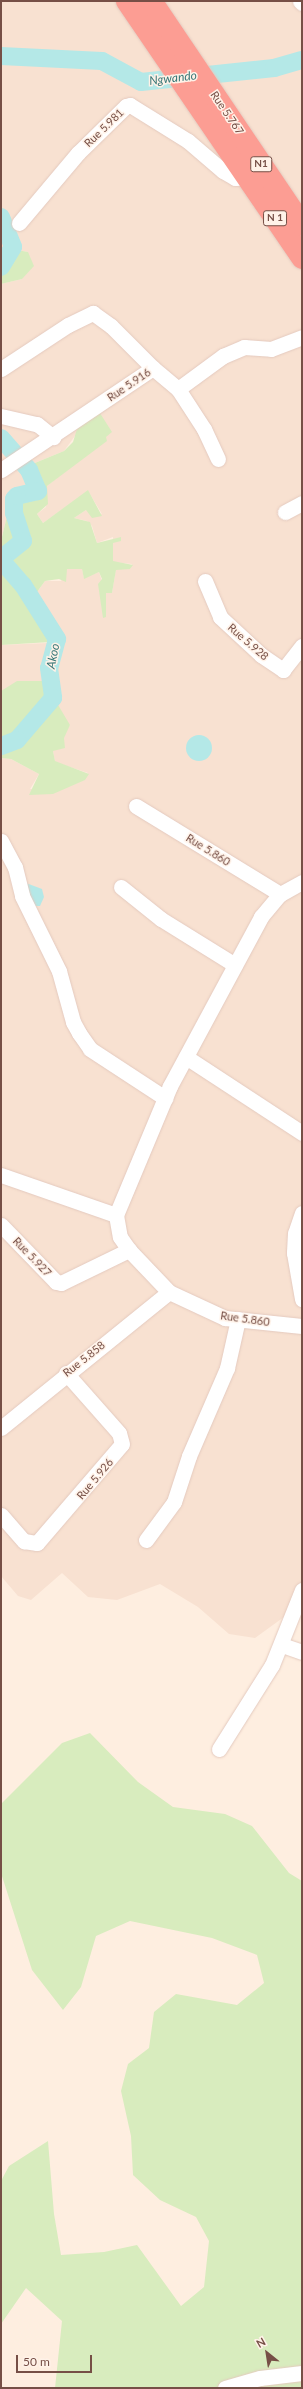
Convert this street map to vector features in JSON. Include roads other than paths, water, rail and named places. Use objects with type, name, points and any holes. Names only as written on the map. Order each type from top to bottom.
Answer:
[{"type":"highway","name":"N 1","points":[[140,3],[213,108],[247,177],[302,258]]},
{"type":"highway","name":"Rue 5.767","points":[[213,108],[302,225]]},
{"type":"street","name":"Rue 5.981","points":[[19,223],[72,159],[126,106],[130,105],[188,141],[223,171],[235,178],[247,177]]},
{"type":"street","points":[[1,369],[68,325],[93,313],[111,326],[153,368]]},
{"type":"street","points":[[178,389],[216,360],[244,347],[271,349],[302,337]]},
{"type":"street","name":"Rue 5.916","points":[[1,470],[153,368],[178,389],[204,429],[218,459]]},
{"type":"street","points":[[1,416],[38,424],[52,437]]},
{"type":"street","points":[[285,512],[302,503]]},
{"type":"street","name":"Rue 5.928","points":[[205,581],[220,617],[261,655],[284,670],[302,646]]},
{"type":"street","name":"Rue 5.860","points":[[136,806],[280,894]]},
{"type":"street","points":[[1,841],[15,867],[22,896],[59,971],[73,1022],[79,1033],[90,1049],[165,1098]]},
{"type":"street","points":[[1,1175],[116,1214],[165,1098],[261,917],[280,894],[302,882]]},
{"type":"street","points":[[121,887],[161,919],[236,965]]},
{"type":"street","points":[[186,1057],[302,1133]]},
{"type":"street","points":[[302,1213],[295,1233],[294,1253],[302,1299]]},
{"type":"street","name":"Rue 5.860","points":[[116,1214],[120,1237],[129,1250],[169,1292],[213,1314],[238,1319],[302,1326]]},
{"type":"street","name":"Rue 5.927","points":[[1,1225],[56,1282],[61,1283],[129,1250]]},
{"type":"street","name":"Rue 5.858","points":[[1,1428],[66,1373],[169,1292]]},
{"type":"street","points":[[146,1540],[174,1502],[189,1456],[227,1368],[238,1319]]},
{"type":"street","name":"Rue 5.926","points":[[1,1515],[24,1540],[37,1543],[122,1444],[119,1433],[66,1373]]},
{"type":"street","points":[[219,1748],[282,1645],[302,1590]]},
{"type":"street","points":[[282,1645],[302,1652]]},
{"type":"street","points":[[225,2388],[260,2378],[302,2373]]},
{"type":"water","points":[[199,735],[208,739],[212,748],[208,757],[199,761],[190,757],[186,748],[190,739]]},
{"type":"water","points":[[26,883],[42,889],[44,897],[40,906],[30,906]]},
{"type":"waterway","name":"Ngwando","points":[[1,56],[102,61],[141,82],[274,68],[302,60]]},
{"type":"waterway","name":"Akoo","points":[[1,217],[13,247],[1,267]]},
{"type":"waterway","name":"Akoo","points":[[1,438],[29,470],[38,491],[17,496],[14,499],[14,513],[23,541],[1,559]]},
{"type":"waterway","name":"Akoo","points":[[1,560],[23,585],[57,639],[49,668],[53,698],[17,740],[1,746]]}]
